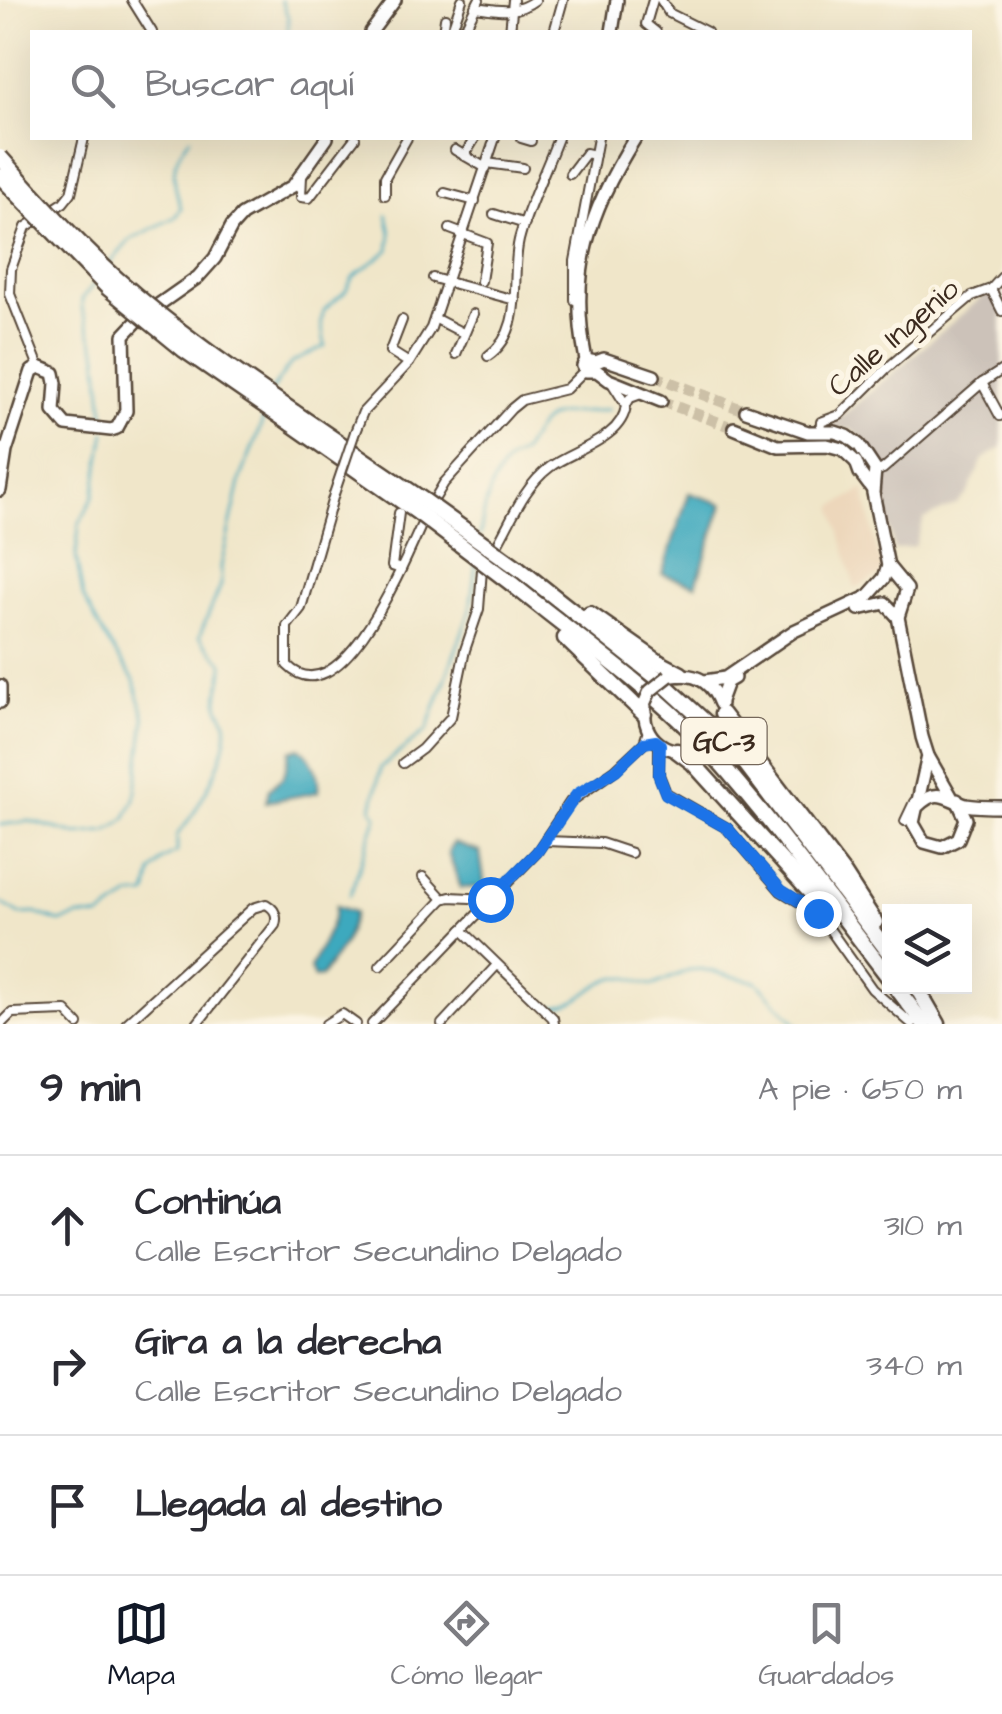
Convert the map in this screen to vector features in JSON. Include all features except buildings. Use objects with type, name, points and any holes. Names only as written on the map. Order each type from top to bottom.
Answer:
[{"type":"highway","name":"GC-3","points":[[0,157],[52,216],[118,279],[292,417]]},
{"type":"highway","name":"GC-3","points":[[0,176],[108,288],[184,350],[519,565],[656,677],[744,763],[882,944]]},
{"type":"highway","name":"GC-3","points":[[424,504],[453,540],[654,700],[708,749],[882,961]]},
{"type":"highway","points":[[519,565],[675,675]]},
{"type":"highway","points":[[510,586],[644,708]]},
{"type":"highway","points":[[720,714],[844,874],[882,931]]},
{"type":"highway","points":[[658,745],[702,773],[882,965]]},
{"type":"highway","name":"GC-3","points":[[907,994],[924,1024]]},
{"type":"highway","name":"GC-3","points":[[910,994],[938,1024]]},
{"type":"main road","points":[[372,30],[395,0]]},
{"type":"main road","points":[[612,30],[617,0]]},
{"type":"main road","points":[[0,490],[6,450],[27,379],[39,366],[54,373],[53,404],[58,419],[66,424],[110,430],[122,423],[127,376],[122,345],[129,328],[198,277],[242,215],[279,196],[302,176],[325,140]]},
{"type":"main road","points":[[634,140],[612,174],[586,242],[580,275],[580,332],[591,366],[609,380],[661,402]]},
{"type":"main road","points":[[591,366],[604,359],[654,376]]},
{"type":"main road","points":[[746,410],[808,432],[847,436],[858,445],[874,493],[886,577],[879,598],[898,617]]},
{"type":"main road","points":[[734,428],[778,446],[827,445],[842,449],[869,472]]},
{"type":"main road","points":[[886,577],[903,580],[907,588],[898,617],[928,756],[966,818]]},
{"type":"main road","points":[[886,577],[867,597],[765,647],[724,678],[705,681],[675,675],[650,691],[644,708],[658,745],[700,748],[712,738],[728,682],[769,653],[863,607],[901,603]]},
{"type":"main road","points":[[705,681],[720,714]]},
{"type":"main road","points":[[0,686],[0,702]]},
{"type":"main road","points":[[928,756],[915,812],[919,837],[942,847],[958,840],[966,818],[983,808],[1000,807]]},
{"type":"main road","points":[[915,812],[921,802],[935,794],[966,804],[1000,807]]},
{"type":"street","points":[[132,0],[151,30]]},
{"type":"street","points":[[452,30],[462,0]]},
{"type":"street","points":[[510,30],[513,0]]},
{"type":"street","points":[[464,30],[477,4],[513,12],[534,0]]},
{"type":"street","points":[[555,30],[563,0]]},
{"type":"street","points":[[654,0],[646,24],[654,30]]},
{"type":"street","points":[[661,0],[669,13],[703,30]]},
{"type":"street","points":[[443,30],[446,18]]},
{"type":"street","points":[[39,366],[10,294],[11,269],[26,227],[63,203],[72,192],[84,140]]},
{"type":"street","points":[[302,176],[300,197],[309,198],[353,140]]},
{"type":"street","points":[[385,195],[385,177],[406,140]]},
{"type":"street","points":[[476,140],[460,153],[486,166],[523,168]]},
{"type":"street","points":[[488,356],[513,317],[517,252],[557,140]]},
{"type":"street","points":[[581,312],[575,306],[574,274],[598,140]]},
{"type":"street","points":[[494,141],[436,319],[409,363],[363,412],[355,432],[301,608],[287,626],[287,665],[300,674],[312,675],[336,668],[361,639],[401,569],[436,495],[510,409],[522,400],[566,389],[591,366]]},
{"type":"street","points":[[570,174],[581,157],[595,155]]},
{"type":"street","points":[[445,194],[475,201]]},
{"type":"street","points":[[494,214],[525,224]]},
{"type":"street","points":[[450,230],[487,243],[481,280]]},
{"type":"street","name":"Calle Ingenio","points":[[820,432],[821,422],[840,415],[886,369],[972,296],[991,288],[1002,277]]},
{"type":"street","points":[[433,278],[515,300]]},
{"type":"street","points":[[991,288],[1001,306]]},
{"type":"street","points":[[456,354],[473,314]]},
{"type":"street","points":[[436,319],[463,333]]},
{"type":"street","points":[[402,320],[390,352],[409,363]]},
{"type":"street","points":[[869,472],[883,469],[1002,370]]},
{"type":"street","points":[[609,380],[626,405]]},
{"type":"street","points":[[982,383],[1000,416]]},
{"type":"street","points":[[402,763],[422,750],[451,718],[465,650],[479,610],[482,569],[526,493],[552,466],[610,432],[623,417],[630,398],[644,394]]},
{"type":"street","points":[[399,513],[392,566],[401,569]]},
{"type":"street","points":[[372,1024],[545,841],[577,794],[658,745],[659,776],[666,794],[727,828],[781,890],[818,913],[872,989],[912,1024]]},
{"type":"street","points":[[545,841],[601,843],[631,853]]},
{"type":"street","points":[[423,877],[443,899]]},
{"type":"street","points":[[380,966],[443,899],[490,899]]},
{"type":"street","points":[[126,1024],[246,913],[258,904],[272,907],[276,925],[196,1024]]},
{"type":"street","points":[[462,930],[553,1018],[554,1024]]},
{"type":"street","points":[[442,1024],[497,965]]},
{"type":"street","points":[[0,1024],[12,1012],[66,1012],[78,1024]]},
{"type":"street","points":[[326,1024],[342,1014],[356,1024]]},
{"type":"street","points":[[63,1024],[72,1015]]},
{"type":"shaded area","points":[[1002,284],[1002,447],[983,459],[967,494],[957,504],[924,519],[915,546],[894,550],[874,455],[853,430],[828,428]]},
{"type":"shaded area","points":[[864,489],[878,557],[884,566],[879,576],[855,588],[833,507]]},
{"type":"water","points":[[689,493],[723,504],[696,585],[662,574]]},
{"type":"water","points":[[299,748],[314,767],[318,792],[266,802],[269,789],[284,776],[290,751]]},
{"type":"water","points":[[453,843],[480,852],[485,887],[461,888],[448,853]]},
{"type":"water","points":[[336,906],[355,912],[345,942],[321,977],[314,978],[310,969]]},
{"type":"waterway","points":[[281,0],[288,30]]},
{"type":"waterway","points":[[108,266],[130,240],[175,217],[181,208],[174,171],[178,155],[188,140]]},
{"type":"waterway","points":[[272,390],[291,363],[325,346],[321,321],[324,310],[345,292],[353,277],[389,250],[387,215]]},
{"type":"waterway","points":[[94,284],[82,299],[82,309],[98,355],[105,424]]},
{"type":"waterway","points":[[480,535],[496,477],[508,461],[522,452],[542,422],[560,414],[608,409]]},
{"type":"waterway","points":[[0,902],[20,914],[35,913],[59,922],[80,916],[100,917],[131,896],[147,895],[152,872],[163,859],[177,852],[177,835],[203,797],[226,735],[226,722],[218,704],[223,663],[199,637],[221,585],[221,566],[241,478],[266,412]]},
{"type":"waterway","points":[[0,825],[29,821],[76,834],[107,831],[125,819],[135,799],[145,719],[134,680],[83,597],[76,556],[79,525],[94,495],[105,432]]},
{"type":"waterway","points":[[350,895],[377,816],[372,809],[381,767],[427,730],[470,611],[476,563]]},
{"type":"waterway","points":[[552,1007],[572,1002],[613,978],[654,985],[701,969],[757,982],[797,1024]]},
{"type":"tunnel","points":[[654,376],[746,411]]},
{"type":"tunnel","points":[[661,401],[734,428]]},
{"type":"route","points":[[490,899],[537,852],[577,794],[616,770],[644,743],[656,741],[660,744],[659,776],[666,794],[727,828],[781,890],[818,913]]}]
